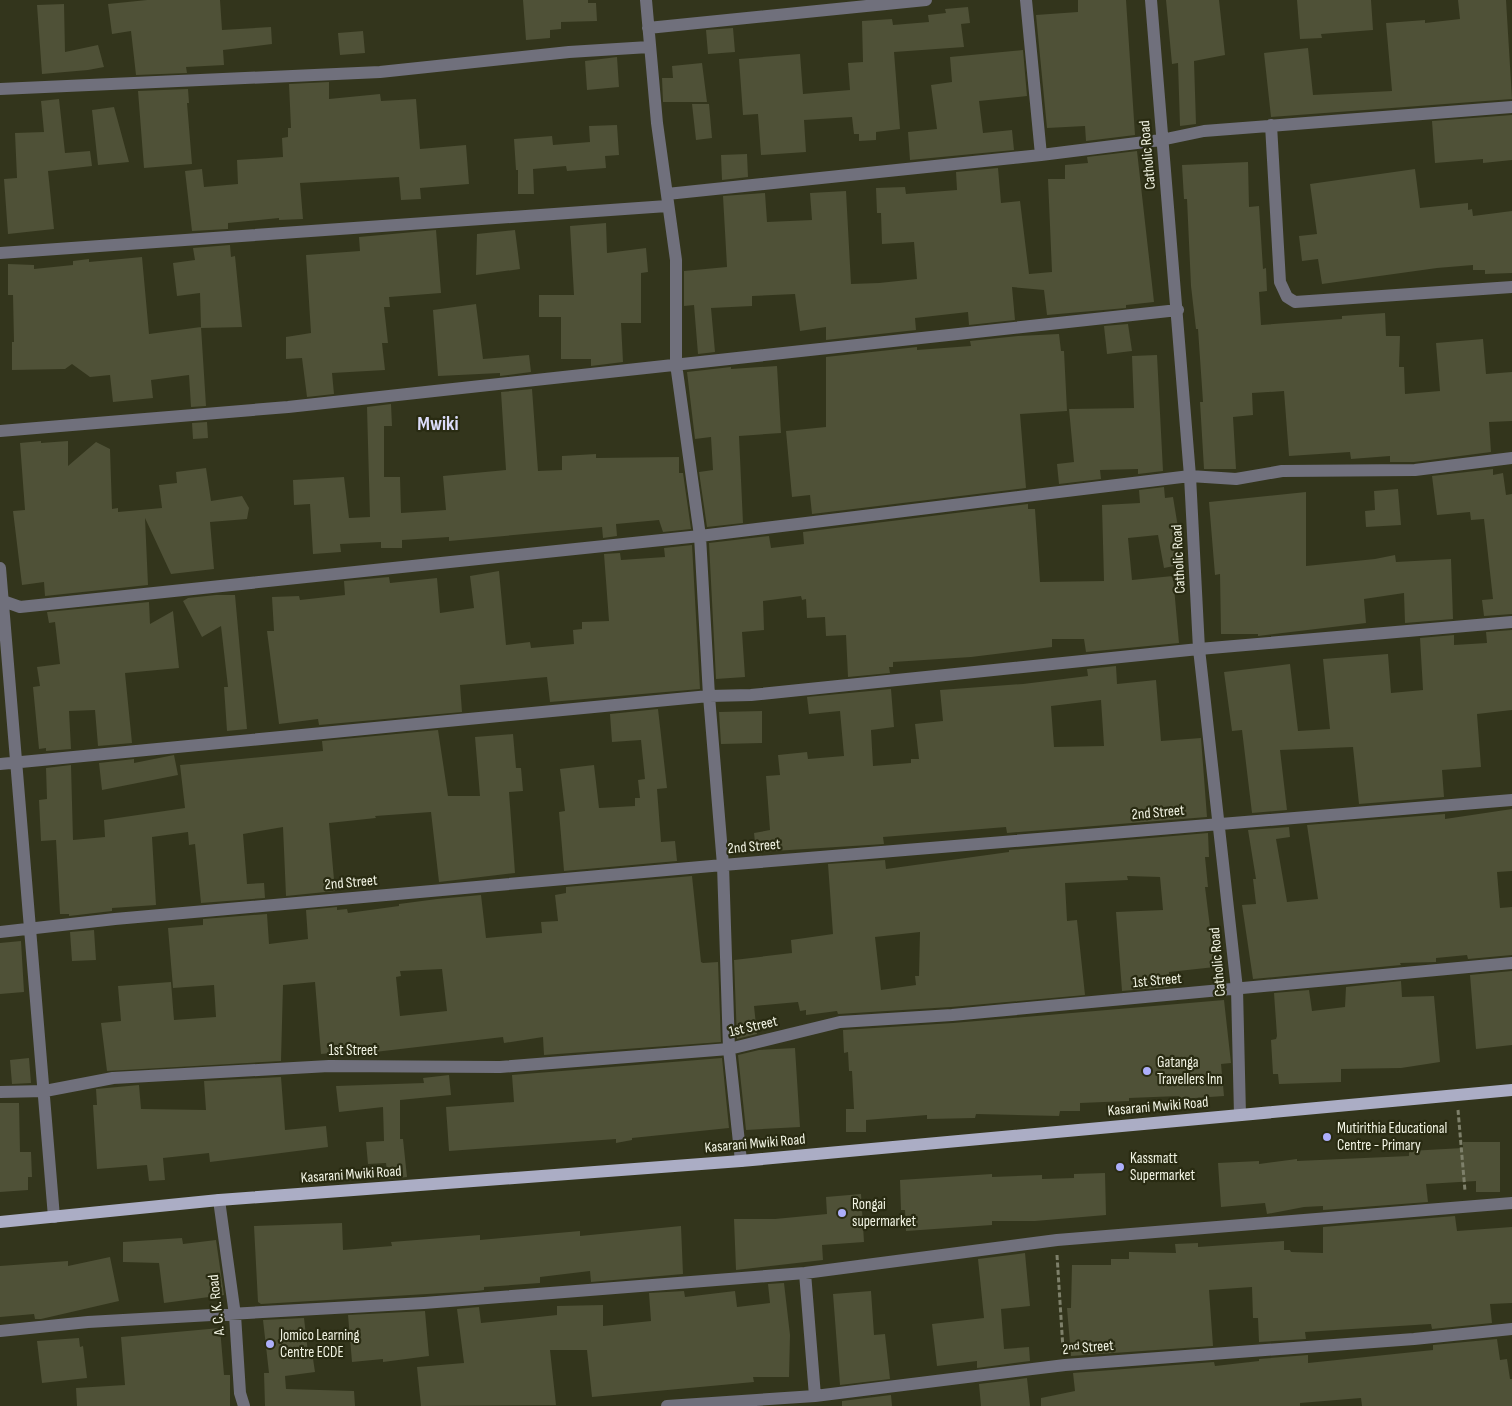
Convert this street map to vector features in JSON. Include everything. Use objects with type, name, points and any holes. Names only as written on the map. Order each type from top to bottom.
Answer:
[{"type":"main road","name":"Kasarani Mwiki Road","points":[[0,1222],[219,1200],[741,1161],[1512,1090]]},
{"type":"street","points":[[646,0],[649,47],[676,260],[676,364],[700,536],[708,696],[723,865],[729,1049],[741,1161]]},
{"type":"street","points":[[648,28],[926,0]]},
{"type":"street","points":[[1026,0],[1041,155]]},
{"type":"street","name":"Catholic Road","points":[[1151,0],[1161,140],[1178,310],[1190,476],[1198,649],[1237,990],[1240,1115]]},
{"type":"street","points":[[0,89],[380,72],[569,52],[649,47]]},
{"type":"street","points":[[0,253],[667,200],[1161,140],[1204,131],[1271,125],[1330,123],[1512,107]]},
{"type":"street","points":[[1271,125],[1280,282],[1287,297],[1296,302],[1512,287]]},
{"type":"street","points":[[0,430],[288,407],[1178,310]]},
{"type":"street","points":[[1,600],[20,607],[700,536],[1190,476],[1236,479],[1282,471],[1415,470],[1512,458]]},
{"type":"street","points":[[0,568],[14,762],[31,930],[54,1217]]},
{"type":"street","points":[[0,764],[708,696],[751,695],[1198,649],[1512,622]]},
{"type":"street","name":"2nd Street","points":[[0,932],[115,919],[723,865],[1512,800]]},
{"type":"street","name":"1st Street","points":[[0,1092],[45,1090],[113,1078],[329,1066],[500,1067],[729,1049],[840,1022],[1237,990],[1512,963]]},
{"type":"street","name":"A. C. K. Road","points":[[219,1200],[235,1315],[240,1393],[244,1406]]},
{"type":"street","points":[[0,1331],[88,1322],[424,1303],[805,1273],[1057,1240],[1512,1203]]},
{"type":"street","points":[[805,1273],[815,1396]]},
{"type":"street","name":"2ⁿᵈ Street","points":[[667,1406],[815,1396],[1065,1365],[1414,1339],[1512,1329]]},
{"type":"path","points":[[1457,1095],[1466,1207]]},
{"type":"path","points":[[1057,1240],[1058,1285],[1065,1365]]},
{"type":"building","points":[[147,0],[220,0],[222,30],[271,27],[272,44],[223,50],[224,65],[186,67],[187,73],[136,75],[131,31],[112,34],[108,4]]},
{"type":"building","points":[[523,0],[588,0],[588,3],[596,3],[597,21],[561,22],[561,29],[550,30],[550,38],[526,40]]},
{"type":"building","points":[[1078,0],[1126,0],[1135,135],[1086,141],[1085,126],[1047,128],[1036,15],[1078,12]]},
{"type":"building","points":[[1166,0],[1219,0],[1225,55],[1194,61],[1196,124],[1180,126],[1178,63],[1172,64]]},
{"type":"building","points":[[1297,0],[1371,0],[1373,30],[1321,34],[1322,38],[1300,39]]},
{"type":"building","points":[[1458,0],[1506,0],[1512,99],[1271,117],[1264,53],[1308,48],[1313,95],[1392,91],[1386,23],[1425,20],[1425,23],[1460,19]]},
{"type":"building","points":[[64,4],[65,52],[98,45],[104,67],[42,74],[37,5]]},
{"type":"building","points":[[968,7],[970,23],[961,24],[964,47],[894,52],[900,129],[876,132],[876,140],[859,141],[859,134],[854,134],[852,117],[804,120],[806,152],[761,155],[758,114],[743,115],[739,59],[800,54],[803,94],[850,90],[848,63],[863,62],[862,21],[892,19],[893,25],[929,22],[928,15],[946,13],[945,9]]},
{"type":"building","points":[[733,28],[735,52],[708,54],[706,30]]},
{"type":"building","points":[[363,31],[365,53],[340,55],[338,33]]},
{"type":"building","points":[[1023,50],[1027,96],[979,101],[983,133],[1012,130],[1014,150],[910,160],[908,132],[937,129],[931,85],[952,82],[950,57]]},
{"type":"building","points":[[617,57],[619,87],[587,90],[585,61]]},
{"type":"building","points":[[702,63],[707,102],[663,102],[662,78],[673,78],[672,66]]},
{"type":"building","points":[[329,82],[329,99],[380,94],[381,101],[416,99],[420,149],[466,145],[469,184],[420,188],[421,199],[401,200],[399,177],[300,183],[303,219],[279,220],[279,218],[228,223],[228,229],[192,231],[185,171],[202,169],[204,187],[238,184],[237,160],[283,157],[282,138],[288,137],[288,128],[291,128],[289,84]]},
{"type":"building","points":[[188,89],[189,103],[187,103],[192,164],[144,168],[138,91]]},
{"type":"building","points":[[59,99],[65,153],[90,151],[92,166],[48,171],[54,229],[8,234],[4,179],[17,178],[15,133],[44,132],[41,101]]},
{"type":"building","points":[[692,104],[709,104],[712,138],[696,140]]},
{"type":"building","points":[[114,107],[129,162],[98,165],[92,110]]},
{"type":"building","points":[[1512,115],[1512,160],[1483,163],[1483,159],[1435,163],[1432,121]]},
{"type":"building","points":[[617,125],[619,155],[605,156],[606,168],[567,171],[566,166],[533,169],[534,194],[518,194],[518,170],[516,170],[514,139],[552,136],[553,145],[590,142],[589,126]]},
{"type":"building","points":[[1137,151],[1154,302],[1126,305],[1126,308],[1047,315],[1044,290],[1012,287],[1015,320],[969,325],[968,312],[915,318],[916,330],[826,340],[826,327],[800,331],[795,294],[752,296],[752,306],[711,308],[715,352],[698,354],[694,305],[684,306],[684,271],[727,267],[723,196],[765,193],[767,222],[812,220],[810,193],[846,191],[851,284],[879,283],[917,279],[914,242],[882,244],[881,213],[877,213],[876,188],[905,187],[906,194],[957,190],[956,172],[998,168],[1001,203],[1020,201],[1029,274],[1052,272],[1048,179],[1065,179],[1065,165],[1088,163],[1087,157]]},
{"type":"building","points":[[747,154],[748,177],[722,180],[721,155]]},
{"type":"building","points":[[1248,162],[1249,207],[1259,206],[1263,269],[1266,268],[1267,291],[1259,292],[1261,325],[1342,319],[1342,316],[1385,313],[1386,336],[1400,336],[1399,367],[1404,367],[1405,394],[1440,391],[1436,343],[1483,339],[1486,374],[1512,372],[1512,421],[1489,422],[1491,452],[1414,462],[1390,462],[1390,456],[1351,459],[1350,452],[1289,456],[1284,391],[1252,393],[1253,415],[1233,417],[1236,469],[1204,469],[1200,402],[1203,402],[1198,329],[1196,329],[1191,286],[1187,199],[1184,199],[1182,165]]},
{"type":"building","points":[[1415,169],[1420,208],[1468,203],[1468,210],[1472,209],[1473,216],[1512,211],[1512,273],[1485,274],[1485,270],[1473,270],[1473,265],[1437,268],[1322,284],[1318,259],[1302,261],[1299,236],[1317,234],[1310,184]]},
{"type":"building","points":[[606,223],[607,253],[646,248],[648,272],[641,273],[641,323],[621,323],[623,362],[591,366],[591,359],[561,359],[561,317],[539,317],[539,295],[574,295],[570,226]]},
{"type":"building","points":[[436,230],[441,293],[389,297],[390,307],[384,307],[388,343],[382,343],[385,370],[332,373],[334,394],[307,397],[302,358],[286,359],[286,337],[311,333],[306,255],[360,251],[359,237]]},
{"type":"building","points":[[515,230],[520,269],[476,275],[477,234]]},
{"type":"building","points":[[230,245],[231,257],[235,256],[242,327],[201,328],[200,293],[177,296],[173,263],[195,260],[193,248]]},
{"type":"building","points":[[142,257],[149,334],[201,327],[206,406],[191,407],[189,375],[151,380],[153,398],[113,402],[110,375],[90,377],[72,364],[65,369],[12,370],[12,342],[14,342],[13,295],[8,295],[8,264],[34,265],[34,269],[73,265],[73,261],[89,259],[89,262]]},
{"type":"building","points":[[476,304],[483,359],[529,355],[531,372],[500,376],[500,373],[438,376],[433,310]]},
{"type":"building","points":[[1128,324],[1132,351],[1107,354],[1104,326]]},
{"type":"building","points":[[1059,334],[1061,351],[1064,351],[1067,411],[1020,414],[1026,488],[812,514],[810,495],[792,497],[786,431],[826,427],[826,357],[917,347],[917,350],[971,346],[970,341]]},
{"type":"building","points":[[1157,355],[1163,471],[1138,474],[1138,469],[1100,470],[1101,479],[1059,484],[1057,464],[1074,462],[1069,409],[1134,408],[1132,356]]},
{"type":"building","points":[[777,366],[781,433],[739,436],[743,523],[707,527],[699,472],[713,470],[711,437],[695,439],[687,372],[731,367],[731,369]]},
{"type":"building","points":[[532,389],[538,471],[562,470],[562,456],[596,454],[596,458],[679,457],[679,473],[683,473],[691,529],[663,532],[659,520],[616,524],[617,536],[603,538],[602,527],[449,541],[449,537],[402,540],[402,548],[381,548],[381,542],[340,544],[341,552],[313,554],[310,504],[294,505],[293,480],[344,477],[349,518],[370,517],[367,407],[391,404],[392,426],[384,426],[384,477],[400,477],[401,513],[446,510],[443,476],[506,470],[501,392]]},
{"type":"building","points":[[207,422],[208,438],[193,439],[192,423]]},
{"type":"building","points":[[41,441],[41,443],[68,441],[68,466],[96,442],[110,449],[112,509],[118,508],[118,512],[162,508],[159,485],[177,483],[176,472],[206,468],[211,501],[242,496],[249,508],[247,519],[210,522],[214,569],[171,574],[145,518],[148,585],[45,596],[44,582],[22,585],[13,511],[25,510],[20,443]]},
{"type":"building","points":[[1493,469],[1493,475],[1503,473],[1506,495],[1512,494],[1512,614],[1484,616],[1482,600],[1493,599],[1484,519],[1471,520],[1470,512],[1437,515],[1432,476]]},
{"type":"building","points":[[1164,487],[1165,498],[1173,497],[1184,564],[1164,568],[1158,535],[1128,538],[1132,580],[1173,576],[1179,643],[1086,652],[1084,639],[1052,639],[1052,647],[971,657],[893,662],[893,667],[889,667],[890,673],[848,677],[846,635],[826,636],[825,617],[807,618],[806,599],[802,600],[801,596],[763,601],[764,630],[742,632],[745,677],[716,679],[709,543],[769,536],[771,548],[804,544],[803,532],[1028,504],[1028,509],[1035,509],[1040,582],[1104,581],[1102,505],[1140,503],[1139,490]]},
{"type":"building","points":[[1398,489],[1401,525],[1366,527],[1365,511],[1375,510],[1374,491]]},
{"type":"building","points":[[1306,492],[1306,566],[1375,559],[1395,555],[1396,562],[1451,559],[1453,619],[1405,623],[1404,593],[1364,599],[1366,623],[1258,636],[1258,634],[1221,634],[1220,574],[1215,575],[1209,502]]},
{"type":"building","points":[[692,545],[700,689],[550,702],[547,677],[460,685],[462,712],[319,725],[318,719],[279,724],[267,631],[274,631],[272,597],[299,596],[300,600],[345,595],[344,581],[389,577],[390,583],[437,578],[440,613],[474,608],[470,576],[499,571],[506,645],[530,642],[531,648],[574,644],[573,630],[582,629],[582,622],[609,621],[604,554],[620,553],[621,560],[665,557],[664,548]]},
{"type":"building","points":[[235,595],[247,729],[227,731],[224,687],[228,687],[221,626],[202,637],[183,601],[188,598]]},
{"type":"building","points":[[149,602],[150,624],[173,611],[179,668],[125,673],[132,743],[98,746],[95,710],[69,711],[71,749],[46,751],[46,748],[39,749],[33,687],[40,686],[37,667],[60,664],[55,622],[49,623],[47,612]]},
{"type":"building","points":[[1512,630],[1512,710],[1477,714],[1481,767],[1442,770],[1444,797],[1359,804],[1353,747],[1280,750],[1287,810],[1252,813],[1242,730],[1232,731],[1224,672],[1290,664],[1298,731],[1330,729],[1323,659],[1388,654],[1391,693],[1423,690],[1420,638],[1454,635],[1454,645],[1487,643],[1486,632]]},
{"type":"building","points":[[1116,666],[1117,684],[1156,680],[1161,741],[1201,738],[1207,817],[1007,833],[1006,827],[883,837],[884,844],[756,852],[754,833],[770,830],[766,776],[780,775],[778,755],[807,752],[808,759],[844,756],[840,711],[809,714],[807,697],[891,689],[894,727],[871,730],[873,766],[911,763],[911,759],[919,759],[915,724],[943,721],[940,690],[1023,684],[1088,676],[1087,669]],"holes":[[[1101,700],[1104,746],[1054,747],[1051,706]]]},
{"type":"building","points":[[658,709],[667,788],[657,789],[661,842],[675,841],[677,861],[564,871],[559,812],[565,811],[560,769],[594,765],[599,808],[635,806],[635,798],[640,798],[638,780],[645,779],[641,740],[612,742],[610,714]]},
{"type":"building","points":[[762,711],[762,743],[721,744],[719,712]]},
{"type":"building","points":[[438,730],[448,796],[480,796],[475,737],[513,734],[516,768],[521,768],[523,791],[509,792],[515,873],[439,882],[431,812],[375,816],[376,818],[329,823],[335,891],[286,896],[283,827],[243,834],[247,884],[264,883],[265,898],[201,903],[195,844],[189,845],[188,832],[152,837],[156,905],[112,908],[112,911],[69,916],[69,914],[60,914],[56,840],[41,841],[39,800],[47,799],[46,768],[71,765],[73,840],[105,837],[104,820],[185,808],[180,765],[323,751],[322,741]]},
{"type":"building","points":[[174,755],[178,775],[102,790],[99,763],[134,759],[134,763]]},
{"type":"building","points":[[1512,809],[1512,871],[1497,872],[1500,908],[1512,907],[1512,955],[1468,959],[1467,955],[1436,958],[1436,962],[1400,963],[1401,965],[1253,979],[1242,905],[1256,904],[1253,879],[1256,879],[1248,830],[1289,827],[1290,837],[1276,839],[1287,902],[1318,899],[1307,825],[1445,814],[1445,819]]},
{"type":"building","points":[[1208,833],[1209,857],[1205,857],[1208,887],[1205,887],[1215,967],[1169,972],[1169,987],[1122,991],[1116,912],[1163,910],[1160,877],[1127,876],[1128,880],[1065,883],[1067,921],[1077,920],[1085,995],[951,1007],[838,1014],[837,1011],[806,1015],[806,1010],[800,1011],[798,1002],[754,1006],[757,1034],[737,1039],[734,960],[792,953],[791,940],[833,934],[828,864],[885,860],[886,869],[1009,852],[1009,850]],"holes":[[[920,932],[919,976],[915,976],[916,985],[881,990],[875,937]]]},
{"type":"building","points":[[692,876],[701,962],[718,962],[721,1042],[544,1055],[543,1037],[504,1043],[503,1037],[332,1057],[332,1053],[321,1054],[315,982],[283,985],[281,1061],[107,1071],[101,1023],[121,1021],[118,986],[171,982],[174,1020],[216,1017],[214,985],[173,988],[168,928],[203,925],[203,919],[267,914],[269,944],[308,939],[306,910],[337,907],[337,910],[347,909],[348,913],[399,906],[399,904],[481,895],[486,938],[542,933],[541,922],[558,921],[555,895],[566,893],[566,887]],"holes":[[[442,969],[447,1011],[400,1016],[396,977],[401,976],[400,971]]]},
{"type":"building","points":[[94,930],[96,960],[72,961],[70,932]]},
{"type":"building","points":[[21,941],[24,992],[0,994],[0,943]]},
{"type":"building","points":[[1512,971],[1512,1045],[1476,1049],[1470,975]]},
{"type":"building","points":[[1401,981],[1402,997],[1434,996],[1440,1062],[1401,1068],[1341,1069],[1341,1082],[1279,1084],[1278,1074],[1273,1074],[1271,1040],[1276,1039],[1277,1036],[1274,993],[1309,990],[1312,1011],[1345,1007],[1346,987]]},
{"type":"building","points":[[1224,1000],[1231,1063],[1221,1064],[1224,1096],[1180,1099],[1179,1096],[1129,1098],[1129,1101],[1080,1103],[1080,1111],[1060,1111],[1059,1116],[976,1114],[975,1118],[927,1119],[927,1115],[866,1120],[866,1132],[846,1132],[846,1109],[854,1109],[852,1071],[849,1071],[848,1052],[844,1053],[843,1030],[953,1023]]},
{"type":"building","points":[[795,1048],[800,1127],[746,1130],[738,1055],[759,1050]]},
{"type":"building","points":[[29,1058],[31,1083],[12,1084],[10,1060]]},
{"type":"building","points":[[722,1058],[729,1128],[632,1138],[632,1140],[616,1143],[616,1139],[449,1151],[446,1107],[514,1102],[512,1075]]},
{"type":"building","points":[[449,1075],[451,1095],[400,1100],[400,1139],[403,1139],[407,1177],[388,1179],[386,1163],[368,1164],[366,1142],[384,1141],[383,1107],[339,1112],[336,1086],[424,1083],[423,1078]]},
{"type":"building","points":[[281,1077],[285,1130],[326,1126],[328,1147],[210,1162],[209,1153],[163,1158],[165,1180],[149,1181],[147,1165],[97,1169],[93,1105],[97,1105],[96,1089],[139,1085],[141,1109],[206,1110],[204,1081]]},
{"type":"building","points":[[0,1103],[19,1103],[20,1152],[31,1152],[32,1177],[28,1177],[28,1190],[0,1192]]},
{"type":"building","points":[[1463,1142],[1500,1142],[1500,1192],[1476,1192],[1476,1181],[1426,1184],[1428,1202],[1323,1210],[1323,1206],[1304,1207],[1267,1214],[1265,1203],[1221,1207],[1218,1163],[1259,1161],[1259,1164],[1297,1159],[1297,1161],[1409,1156],[1409,1151],[1463,1148]]},
{"type":"building","points":[[1105,1173],[1106,1215],[1035,1221],[992,1221],[992,1225],[906,1231],[905,1210],[901,1210],[900,1180],[992,1174],[992,1177],[1042,1175],[1042,1179],[1074,1178],[1074,1174]]},
{"type":"building","points":[[861,1194],[864,1242],[822,1245],[823,1260],[736,1270],[734,1219],[775,1219],[827,1214],[826,1197]]},
{"type":"building","points":[[1455,1216],[1457,1231],[1512,1227],[1512,1303],[1490,1304],[1492,1323],[1432,1329],[1431,1324],[1305,1332],[1306,1339],[1259,1342],[1258,1318],[1253,1318],[1252,1287],[1209,1290],[1213,1346],[1071,1356],[1067,1308],[1071,1308],[1072,1265],[1111,1265],[1111,1259],[1129,1259],[1129,1252],[1176,1253],[1175,1244],[1198,1243],[1198,1247],[1284,1241],[1284,1250],[1323,1253],[1323,1227]]},
{"type":"building","points":[[342,1223],[343,1250],[392,1246],[391,1242],[480,1235],[480,1240],[580,1231],[580,1236],[681,1226],[683,1274],[591,1282],[590,1271],[540,1277],[540,1283],[484,1287],[484,1290],[477,1291],[261,1304],[258,1302],[254,1226]]},
{"type":"building","points":[[182,1238],[183,1244],[216,1240],[224,1295],[164,1303],[159,1263],[123,1262],[123,1242]]},
{"type":"building","points":[[1025,1253],[1030,1306],[1001,1309],[1004,1349],[1029,1347],[1030,1361],[977,1368],[977,1361],[937,1366],[932,1324],[984,1318],[978,1259]]},
{"type":"building","points":[[110,1257],[119,1301],[41,1319],[35,1319],[34,1314],[0,1317],[0,1266],[68,1261],[68,1266]]},
{"type":"building","points":[[784,1283],[790,1335],[789,1377],[753,1377],[754,1382],[592,1397],[587,1350],[550,1350],[556,1405],[421,1406],[417,1367],[464,1363],[457,1309],[479,1307],[481,1323],[557,1315],[557,1306],[603,1305],[603,1326],[651,1321],[649,1293],[684,1291],[685,1297],[735,1291],[737,1307],[770,1303],[768,1284]]},
{"type":"building","points":[[871,1291],[874,1335],[885,1334],[890,1379],[840,1385],[833,1294]]},
{"type":"building","points":[[425,1311],[429,1356],[383,1362],[383,1359],[352,1362],[348,1315]]},
{"type":"building","points":[[304,1318],[308,1353],[312,1352],[315,1372],[285,1376],[286,1389],[354,1391],[355,1406],[265,1406],[264,1373],[269,1373],[263,1320]]},
{"type":"building","points":[[220,1328],[224,1375],[230,1375],[230,1406],[77,1406],[76,1388],[125,1385],[121,1337]]},
{"type":"building","points":[[79,1338],[80,1347],[83,1346],[87,1378],[42,1383],[37,1341]]},
{"type":"building","points":[[1497,1339],[1500,1360],[1507,1359],[1510,1379],[1512,1379],[1512,1406],[1362,1406],[1361,1398],[1300,1403],[1300,1406],[1041,1406],[1041,1398],[1075,1391],[1073,1373],[1214,1362],[1215,1366],[1259,1361],[1259,1359],[1308,1355],[1308,1363],[1433,1350],[1433,1345]]},
{"type":"building","points":[[1027,1378],[1030,1406],[981,1406],[979,1384]]},
{"type":"building","points":[[891,1395],[892,1406],[842,1406],[842,1401]]},
{"type":"place","name":"Gatanga Travellers Inn","points":[[1147,1071]]},
{"type":"place","name":"Mutirithia Educational Centre - Primary","points":[[1327,1137]]},
{"type":"place","name":"Kassmatt Supermarket","points":[[1120,1167]]},
{"type":"place","name":"Rongai supermarket","points":[[842,1213]]},
{"type":"place","name":"Jomico Learning Centre ECDE","points":[[270,1344]]},
{"type":"district","name":"Mwiki","points":[[438,423]]}]
